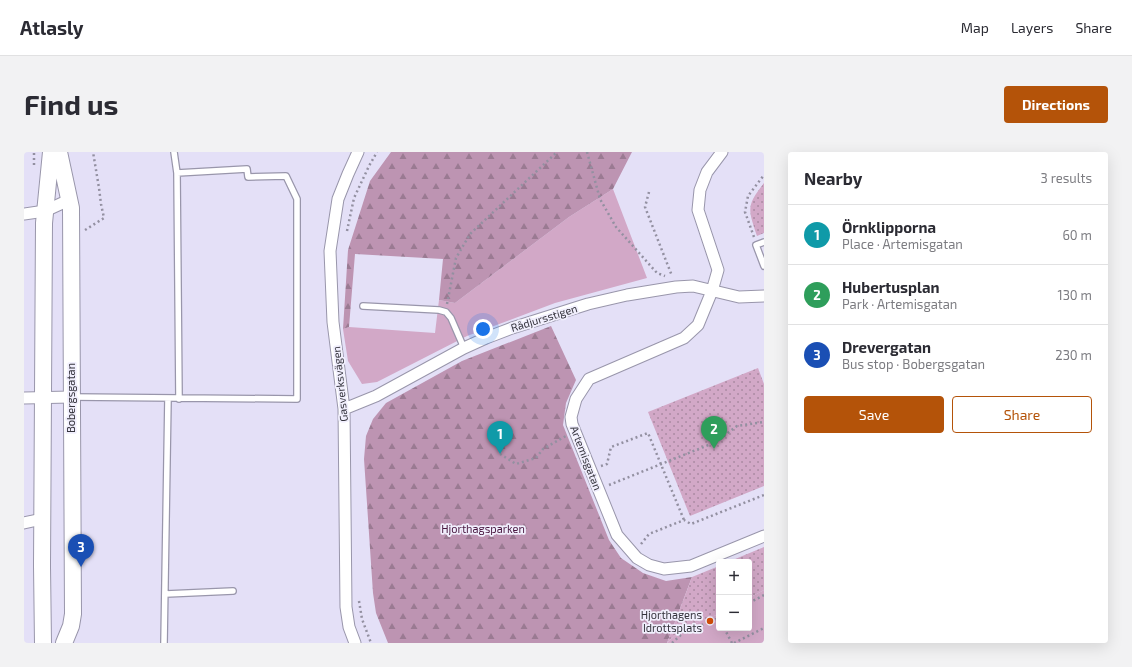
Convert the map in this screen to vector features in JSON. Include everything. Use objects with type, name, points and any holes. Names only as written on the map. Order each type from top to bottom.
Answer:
[{"type":"street","points":[[43,643],[42,398],[45,211],[51,152]]},
{"type":"street","name":"Bobergsgatan","points":[[59,152],[71,216],[72,614],[71,626],[64,643]]},
{"type":"street","name":"Gasverksvägen","points":[[355,643],[349,627],[346,607],[344,409],[333,322],[330,251],[338,199],[358,152]]},
{"type":"street","name":"Artemisgatan","points":[[722,152],[707,172],[700,190],[698,210],[718,270],[712,291],[698,325],[684,338],[589,379],[576,399],[572,424],[597,489],[617,535],[637,558],[649,566],[664,569],[691,566],[764,536]]},
{"type":"street","points":[[24,214],[52,209],[69,200]]},
{"type":"street","name":"Rådjursstigen","points":[[344,409],[376,396],[464,348],[512,328],[588,304],[668,287],[692,286],[712,291]]},
{"type":"street","points":[[712,291],[739,297],[764,296]]},
{"type":"street","points":[[24,398],[71,397]]},
{"type":"street","points":[[24,523],[42,519]]},
{"type":"lane","points":[[174,152],[177,173],[179,399]]},
{"type":"lane","points":[[71,397],[297,399],[297,199],[286,176],[248,177],[247,169],[177,173]]},
{"type":"lane","points":[[764,242],[756,245],[764,266]]},
{"type":"lane","points":[[363,306],[439,310],[446,312],[451,318],[464,348]]},
{"type":"lane","points":[[164,643],[168,398]]},
{"type":"lane","points":[[166,594],[233,591]]},
{"type":"path","points":[[82,231],[104,218],[100,204],[99,188],[92,152]]},
{"type":"path","points":[[446,312],[456,258],[470,234],[557,152]]},
{"type":"path","points":[[587,152],[600,200],[616,227],[657,273],[673,280],[645,207],[649,192]]},
{"type":"path","points":[[756,245],[745,212],[748,196],[764,175]]},
{"type":"path","points":[[597,489],[716,442],[737,426],[764,422]]},
{"type":"path","points":[[500,454],[516,464],[528,461],[536,458],[543,449],[575,432]]},
{"type":"path","points":[[589,469],[607,464],[611,447],[648,433],[662,463],[684,520],[691,524],[764,495]]},
{"type":"path","points":[[633,554],[649,534],[684,520]]},
{"type":"path","points":[[752,601],[764,595]]},
{"type":"path","points":[[672,643],[684,632],[716,619]]},
{"type":"path","points":[[726,631],[733,643],[764,628]]},
{"type":"shaded area","points":[[764,183],[764,233],[757,236],[750,208],[754,197]]},
{"type":"shaded area","points":[[613,189],[647,278],[555,303],[467,336],[377,382],[362,384],[348,361],[343,329],[349,327],[435,333],[439,300],[455,303],[569,217]]},
{"type":"shaded area","points":[[758,368],[764,384],[764,486],[690,516],[648,412]]},
{"type":"shaded area","points":[[764,547],[764,590],[752,596],[752,559],[735,559]]},
{"type":"shaded area","points":[[716,567],[716,615],[683,628],[667,643],[692,577]]},
{"type":"shaded area","name":"Hjorthagens Idrottsplats","points":[[764,590],[764,643],[667,643],[683,628],[716,615],[716,631],[752,631],[752,596]]},
{"type":"green space","points":[[391,152],[632,152],[613,189],[569,217],[455,303],[439,300],[443,259],[355,254],[349,327],[343,329],[348,250],[370,181]]},
{"type":"green space","name":"Hjorthagsparken","points":[[551,326],[576,380],[566,403],[563,425],[609,540],[621,558],[643,573],[666,581],[692,577],[667,643],[388,643],[376,613],[373,593],[364,459],[366,436],[373,419],[386,403],[462,361]]},
{"type":"place","name":"Hubertusplan","points":[[714,449]]},
{"type":"place","name":"Örnklipporna","points":[[500,454]]},
{"type":"place","name":"Drevergatan","points":[[81,567]]},
{"type":"place","name":"Hjorthagens Idrottsplats","points":[[710,621]]}]
